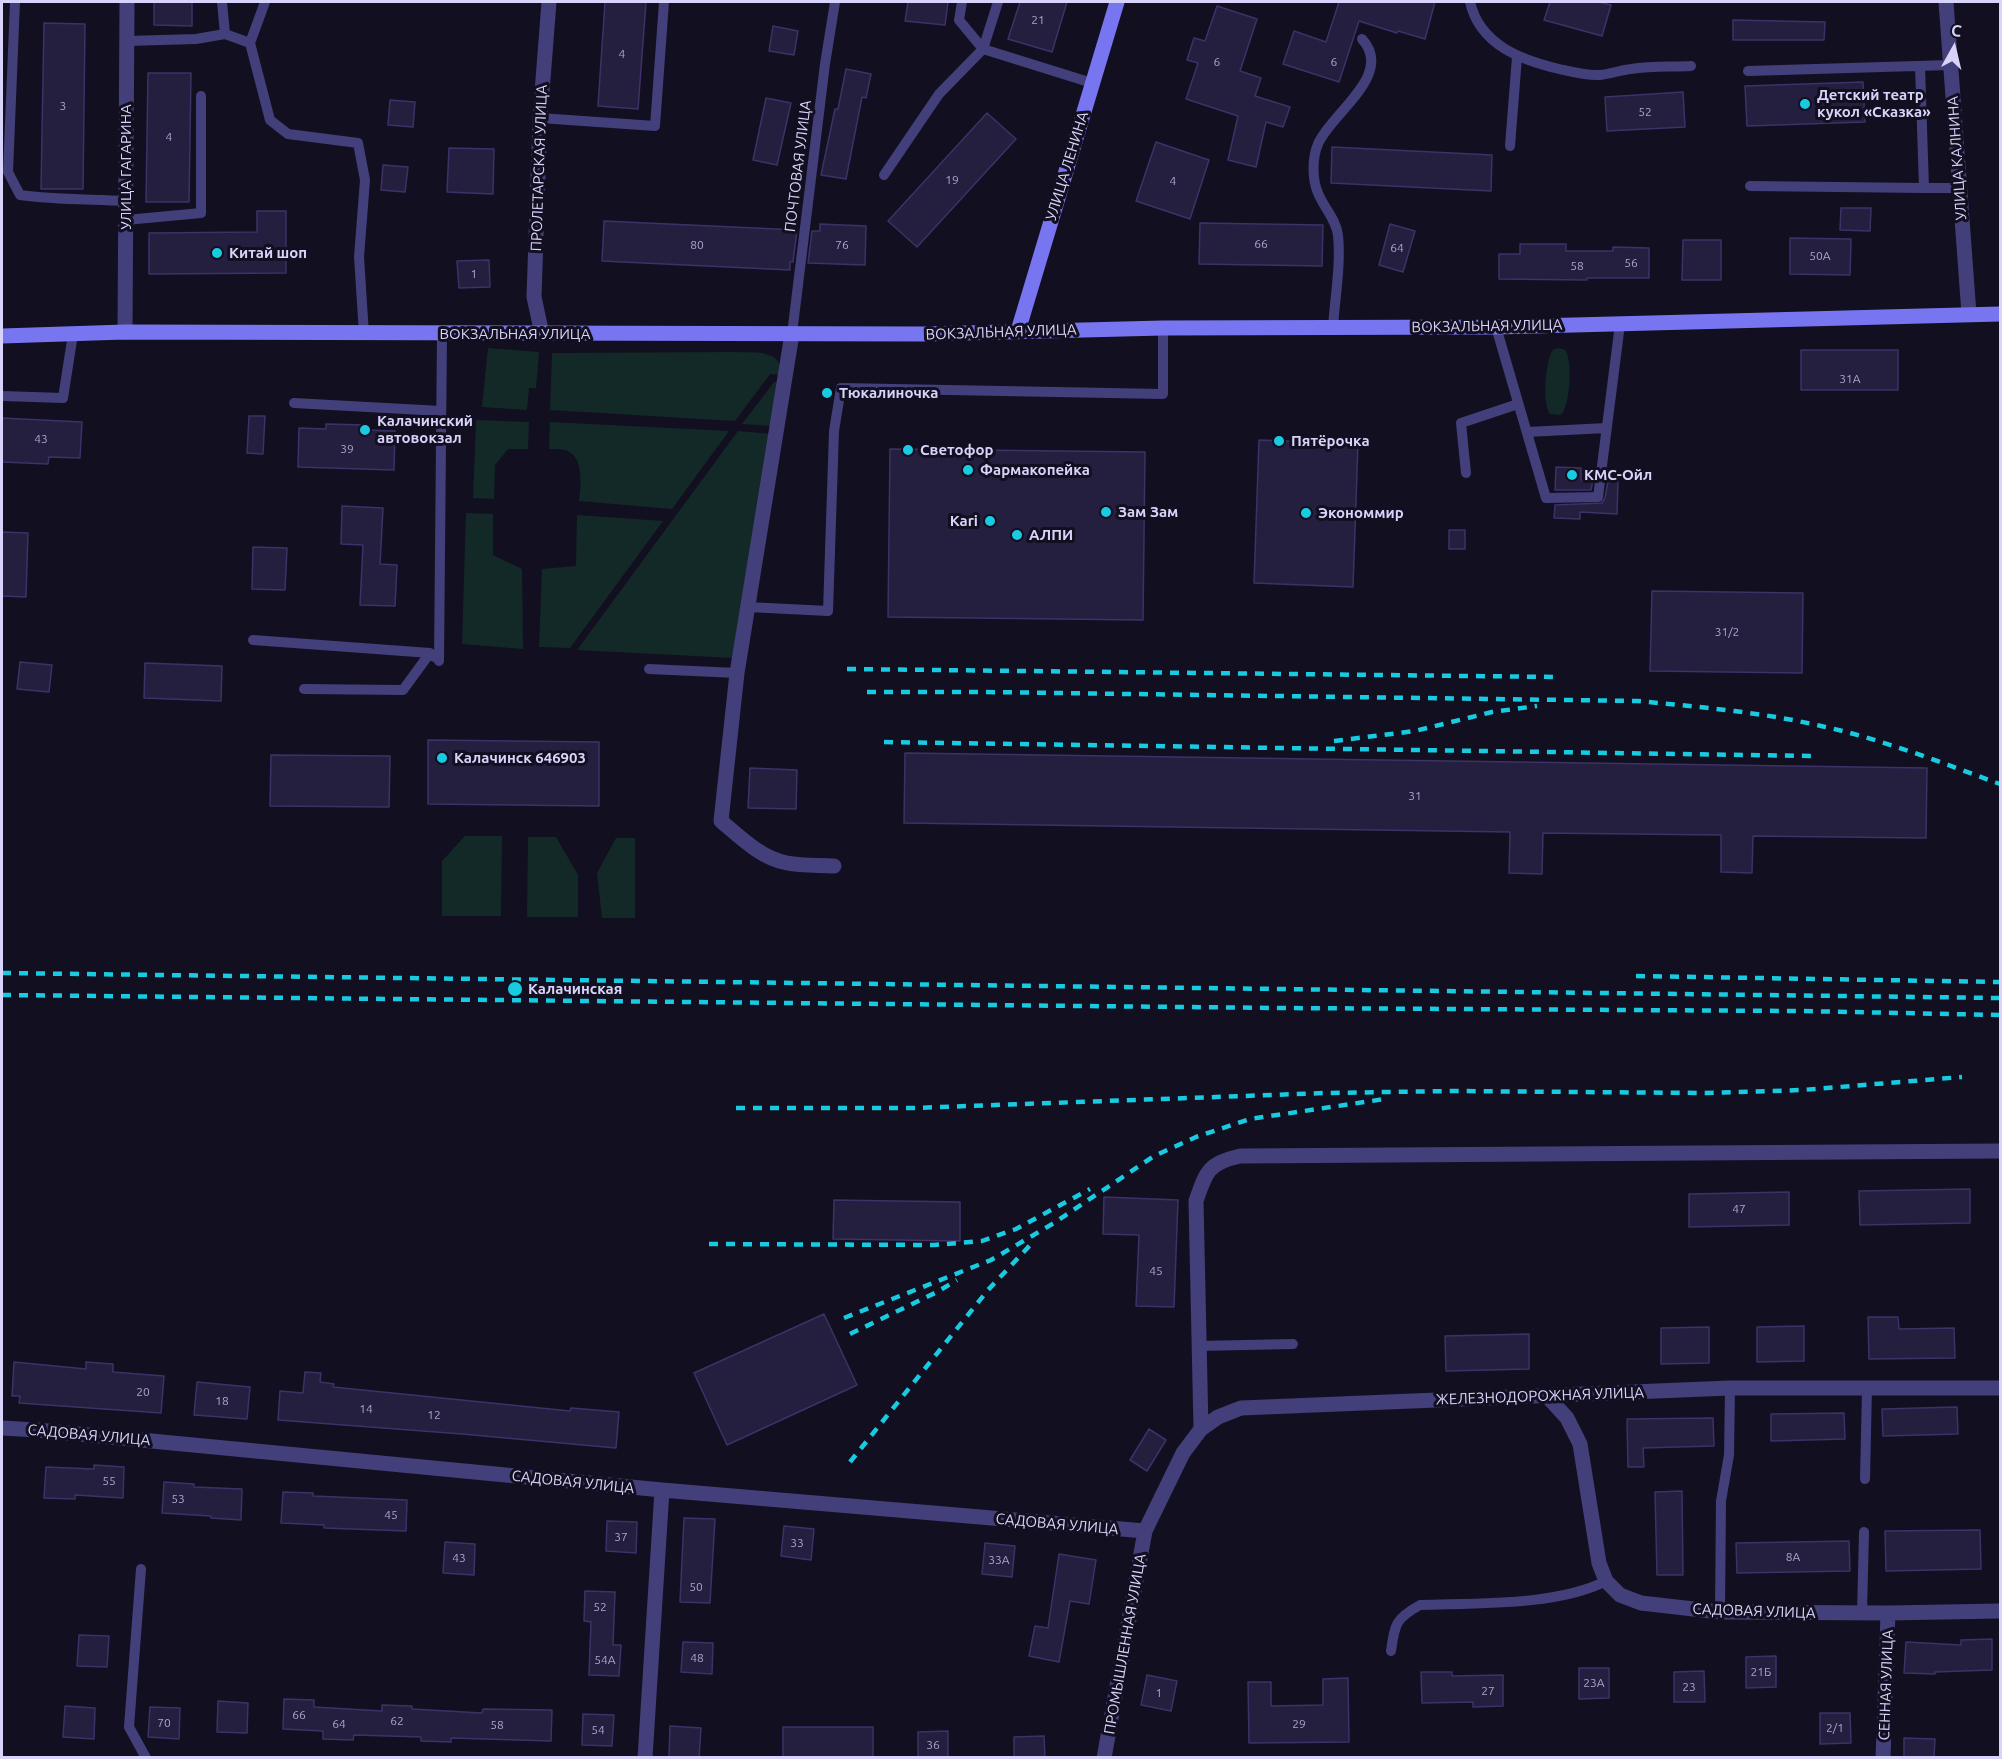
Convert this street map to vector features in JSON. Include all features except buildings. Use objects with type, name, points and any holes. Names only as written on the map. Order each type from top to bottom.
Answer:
[{"type":"main road","name":"УЛИЦА ЛЕНИНА","points":[[1018,331],[1117,2]]},
{"type":"main road","name":"ВОКЗАЛЬНАЯ УЛИЦА","points":[[2,336],[125,332],[924,334],[1163,328],[1496,327],[2001,314]]},
{"type":"street","name":"УЛИЦА ГАГАРИНА","points":[[125,332],[128,2]]},
{"type":"street","name":"ПРОЛЕТАРСКАЯ УЛИЦА","points":[[542,334],[534,297],[540,118],[549,2]]},
{"type":"street","name":"УЛИЦА КАЛНИНА","points":[[1946,2],[1968,314]]},
{"type":"street","points":[[792,334],[737,673],[721,821],[746,843],[765,855],[787,863],[834,866]]},
{"type":"street","points":[[1201,1428],[1196,1201],[1205,1174],[1222,1160],[1240,1156],[2001,1151]]},
{"type":"street","name":"ЖЕЛЕЗНОДОРОЖНАЯ УЛИЦА","points":[[1145,1531],[1183,1453],[1201,1428],[1218,1417],[1241,1408],[1730,1388],[2001,1388]]},
{"type":"street","points":[[1547,1396],[1567,1418],[1580,1444],[1599,1563],[1606,1581]]},
{"type":"street","name":"САДОВАЯ УЛИЦА","points":[[2,1428],[662,1490],[1145,1531]]},
{"type":"street","points":[[645,1758],[662,1490]]},
{"type":"street","name":"ПРОМЫШЛЕННАЯ УЛИЦА","points":[[1104,1758],[1145,1531]]},
{"type":"street","name":"САДОВАЯ УЛИЦА","points":[[1606,1581],[1620,1594],[1641,1603],[1720,1612],[2001,1611]]},
{"type":"street","name":"СЕННАЯ УЛИЦА","points":[[1883,1758],[1888,1613]]},
{"type":"lane","points":[[15,2],[8,172],[20,195],[126,201]]},
{"type":"lane","points":[[222,2],[225,34]]},
{"type":"lane","points":[[265,2],[250,43],[270,120],[288,134],[358,143],[365,180],[359,257],[364,334]]},
{"type":"lane","points":[[540,118],[655,126],[664,2]]},
{"type":"lane","name":"ПОЧТОВАЯ УЛИЦА","points":[[792,334],[825,64],[835,2]]},
{"type":"lane","points":[[962,2],[959,20],[983,49],[1092,83]]},
{"type":"lane","points":[[884,175],[939,94],[983,49],[998,2]]},
{"type":"lane","points":[[1470,2],[1483,30],[1504,50],[1532,63],[1571,72],[1599,75],[1630,69],[1691,66]]},
{"type":"lane","points":[[127,41],[196,39],[225,34],[250,43]]},
{"type":"lane","points":[[1333,327],[1339,258],[1338,233],[1332,216],[1318,194],[1314,176],[1314,158],[1319,142],[1364,84],[1371,62],[1369,47],[1362,39]]},
{"type":"lane","points":[[1510,146],[1517,57]]},
{"type":"lane","points":[[1748,71],[1950,65]]},
{"type":"lane","points":[[1920,66],[1924,188]]},
{"type":"lane","points":[[126,220],[201,213],[201,96]]},
{"type":"lane","points":[[1750,186],[1959,188]]},
{"type":"lane","points":[[1496,327],[1546,498],[1598,497],[1620,324]]},
{"type":"lane","points":[[748,607],[828,611],[834,431],[841,388],[1163,394],[1163,328]]},
{"type":"lane","points":[[2,395],[63,398],[73,334]]},
{"type":"lane","points":[[253,640],[430,653],[439,661],[442,334]]},
{"type":"lane","points":[[294,403],[441,411]]},
{"type":"lane","points":[[1466,473],[1461,423],[1518,404]]},
{"type":"lane","points":[[1527,432],[1607,428]]},
{"type":"lane","points":[[304,689],[403,690],[430,653]]},
{"type":"lane","points":[[649,669],[737,673]]},
{"type":"lane","points":[[1198,1346],[1293,1344]]},
{"type":"lane","points":[[1720,1612],[1721,1501],[1729,1455],[1730,1388]]},
{"type":"lane","points":[[1865,1479],[1867,1388]]},
{"type":"lane","points":[[1862,1613],[1864,1532]]},
{"type":"lane","points":[[141,1569],[129,1727],[146,1758]]},
{"type":"lane","points":[[1391,1652],[1394,1630],[1402,1616],[1420,1605],[1564,1596],[1588,1590],[1606,1581]]},
{"type":"green space","points":[[488,348],[539,352],[536,388],[529,388],[527,410],[482,407]]},
{"type":"green space","points":[[1554,349],[1565,350],[1570,372],[1567,403],[1561,415],[1550,414],[1545,392],[1548,361]]},
{"type":"green space","points":[[552,353],[760,353],[773,357],[780,367],[781,375],[770,374],[735,421],[550,410]]},
{"type":"green space","points":[[774,382],[782,383],[773,426],[742,424]]},
{"type":"green space","points":[[476,420],[529,422],[528,449],[508,449],[495,465],[494,499],[473,498]]},
{"type":"green space","points":[[550,422],[729,431],[672,509],[579,501],[581,483],[578,463],[576,458],[567,451],[549,449]]},
{"type":"green space","points":[[738,431],[772,434],[733,658],[577,650]]},
{"type":"green space","points":[[466,513],[493,514],[493,555],[522,569],[523,649],[462,644]]},
{"type":"green space","points":[[577,515],[663,521],[570,648],[539,647],[542,569],[576,566]]},
{"type":"green space","points":[[465,836],[502,836],[501,916],[442,916],[442,861]]},
{"type":"green space","points":[[528,837],[556,837],[578,875],[578,917],[527,917]]},
{"type":"green space","points":[[616,838],[635,838],[635,918],[602,918],[597,873]]},
{"type":"railway","points":[[847,669],[1558,677]]},
{"type":"railway","points":[[867,692],[1638,701],[1753,714],[1844,731],[2000,784]]},
{"type":"railway","points":[[1334,741],[1415,731],[1492,712],[1537,706]]},
{"type":"railway","points":[[884,742],[1814,756]]},
{"type":"railway","points":[[2,973],[2000,998]]},
{"type":"railway","points":[[1636,976],[2000,982]]},
{"type":"railway","points":[[2,995],[1800,1011],[2000,1015]]},
{"type":"railway","points":[[736,1108],[913,1108],[1326,1093],[1452,1091],[1705,1093],[1802,1090],[1962,1077]]},
{"type":"railway","points":[[844,1318],[991,1260],[1054,1223],[1154,1156],[1196,1137],[1250,1119],[1385,1099]]},
{"type":"railway","points":[[709,1244],[934,1245],[982,1241],[1016,1229],[1090,1189]]},
{"type":"railway","points":[[850,1462],[988,1290],[1034,1241]]},
{"type":"railway","points":[[850,1334],[957,1280]]},
{"type":"place","name":"Детский театр кукол «Сказка»","points":[[1805,104]]},
{"type":"place","name":"Китай шоп","points":[[217,253]]},
{"type":"place","name":"Тюкалиночка","points":[[827,393]]},
{"type":"place","name":"Калачинский автовокзал","points":[[365,430]]},
{"type":"place","name":"Пятёрочка","points":[[1279,441]]},
{"type":"place","name":"Светофор","points":[[908,450]]},
{"type":"place","name":"Фармакопейка","points":[[968,470]]},
{"type":"place","name":"КМС-Ойл","points":[[1572,475]]},
{"type":"place","name":"Зам Зам","points":[[1106,512]]},
{"type":"place","name":"Экономмир","points":[[1306,513]]},
{"type":"place","name":"Kari","points":[[990,521]]},
{"type":"place","name":"АЛПИ","points":[[1017,535]]},
{"type":"place","name":"Калачинск 646903","points":[[442,758]]},
{"type":"place","name":"Калачинская","points":[[515,989]]}]
